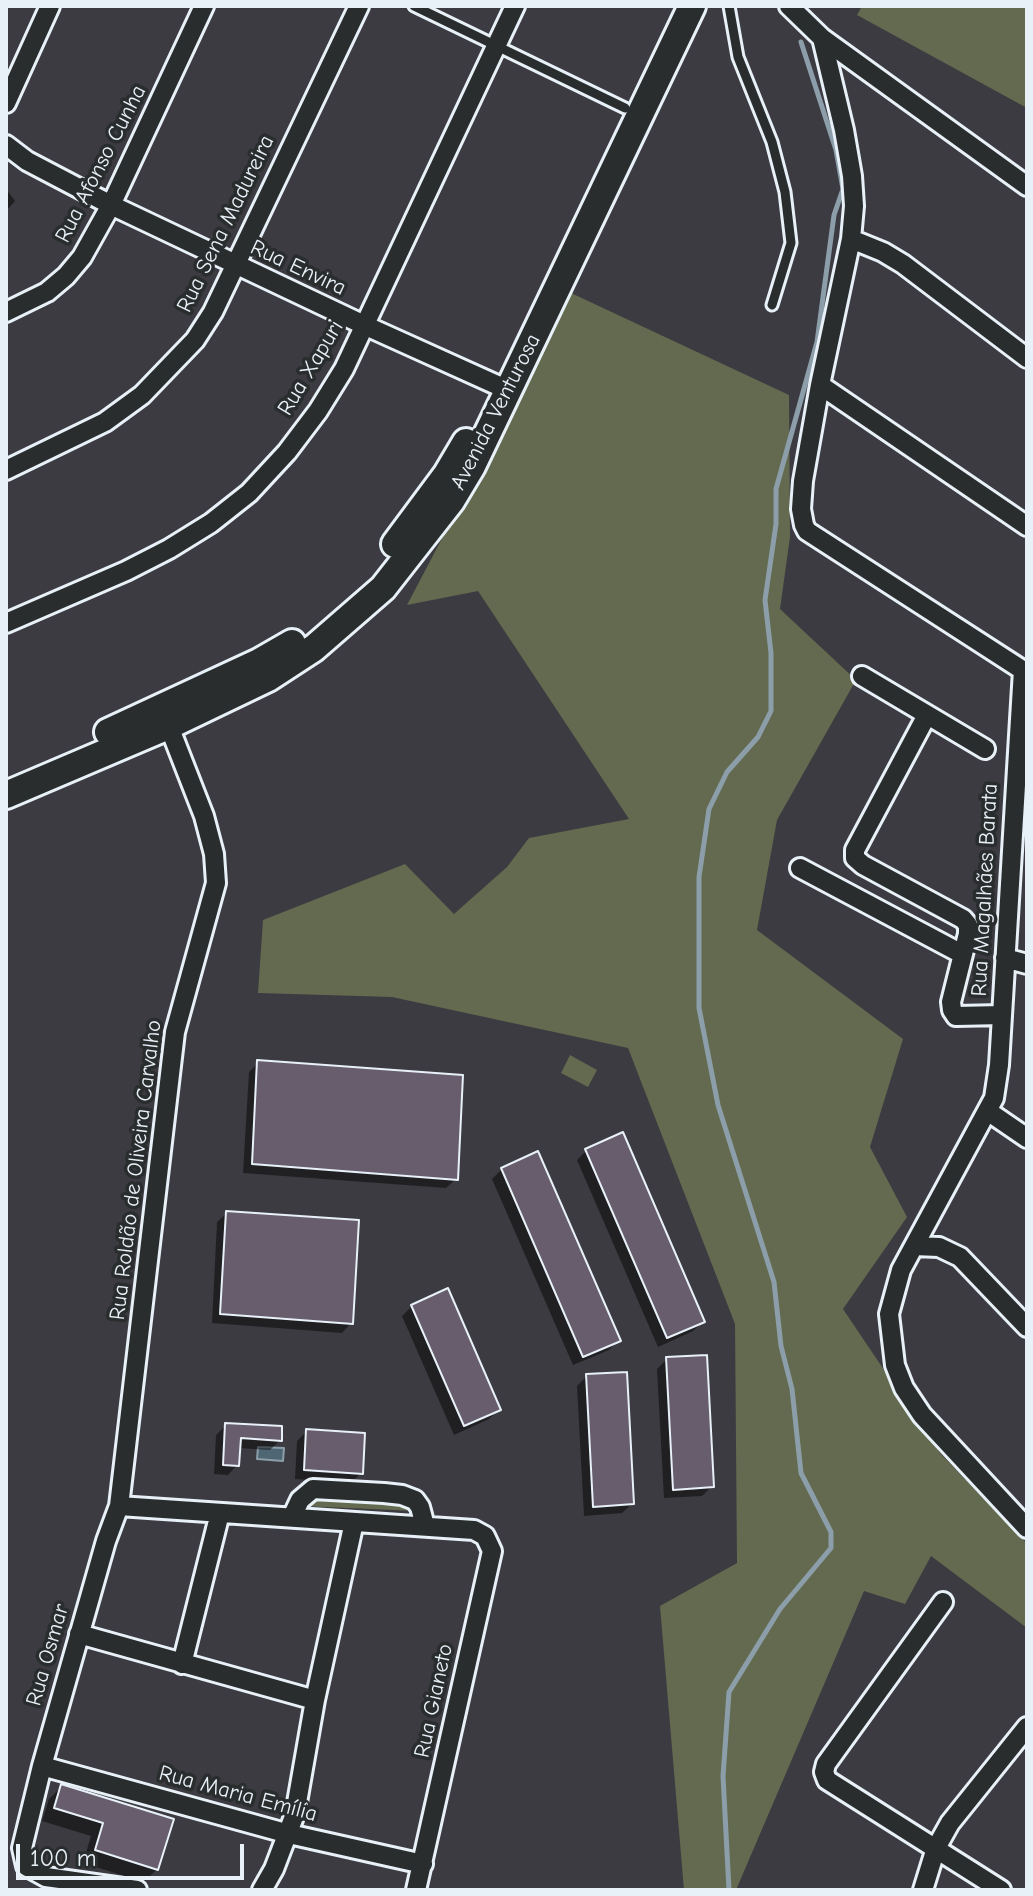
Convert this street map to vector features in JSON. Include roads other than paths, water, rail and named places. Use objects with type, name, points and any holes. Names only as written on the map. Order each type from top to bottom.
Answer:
[{"type":"street","points":[[6,101],[50,6]]},
{"type":"street","name":"Rua Afonso Cunha","points":[[6,312],[47,292],[82,257],[111,205],[204,6]]},
{"type":"street","name":"Rua Sena Madureira","points":[[6,470],[105,422],[142,395],[195,340],[213,312],[359,6]]},
{"type":"street","name":"Rua Xapuri","points":[[6,623],[169,549],[211,523],[249,493],[287,452],[344,369],[515,6]]},
{"type":"street","name":"Avenida Venturosa","points":[[6,777],[268,678],[314,648],[363,607],[399,569],[461,486],[500,387],[673,6]]},
{"type":"street","name":"Avenida Venturosa","points":[[500,387],[692,6]]},
{"type":"street","points":[[789,6],[822,38],[1027,186]]},
{"type":"street","points":[[822,38],[844,130],[854,206],[851,239],[803,481],[801,518],[807,531],[1025,671]]},
{"type":"street","name":"Rua Envira","points":[[6,145],[27,161],[111,205],[500,387]]},
{"type":"street","name":"Rua Envira","points":[[6,161],[27,161]]},
{"type":"street","points":[[851,239],[903,264],[1024,348]]},
{"type":"street","points":[[820,385],[1027,526]]},
{"type":"street","name":"Rua Magalhães Barata","points":[[1025,671],[997,1080],[989,1112],[901,1270],[889,1314],[895,1365],[904,1388],[922,1415],[1027,1528]]},
{"type":"street","points":[[862,676],[985,749]]},
{"type":"street","points":[[927,715],[855,850],[855,858],[963,919],[968,925],[968,934],[951,1002],[952,1010],[956,1016],[1002,1015]]},
{"type":"street","name":"Avenida Venturosa","points":[[6,795],[165,717]]},
{"type":"street","name":"Rua Roldão de Oliveira Carvalho","points":[[119,1506],[175,1032],[216,883],[214,854],[204,816],[165,717]]},
{"type":"street","points":[[800,868],[962,954]]},
{"type":"street","points":[[1005,958],[1027,964]]},
{"type":"street","points":[[989,1112],[1027,1138]]},
{"type":"street","points":[[914,1246],[939,1247],[960,1257],[1027,1327]]},
{"type":"street","points":[[119,1506],[425,1526],[415,1500],[393,1494],[313,1489],[300,1500],[292,1517]]},
{"type":"street","name":"Rua Osmar","points":[[110,1888],[46,1877],[26,1866],[22,1839],[79,1634],[119,1506]]},
{"type":"street","points":[[182,1664],[220,1513]]},
{"type":"street","points":[[262,1890],[289,1834],[354,1522]]},
{"type":"street","name":"Rua Gianeto","points":[[416,1890],[492,1551],[485,1536],[474,1530],[425,1526]]},
{"type":"street","points":[[943,1602],[826,1764],[827,1780],[1001,1890]]},
{"type":"street","points":[[79,1634],[315,1700]]},
{"type":"street","points":[[923,1890],[936,1848],[962,1806],[1027,1727]]},
{"type":"street","name":"Rua Maria Emília","points":[[42,1766],[289,1834],[423,1864]]},
{"type":"street","points":[[110,1888],[137,1890]]},
{"type":"lane","points":[[414,6],[625,108]]},
{"type":"lane","points":[[729,6],[738,57],[772,142],[785,192],[791,243],[772,305]]},
{"type":"water","points":[[258,1447],[284,1448],[283,1461],[257,1459]]},
{"type":"waterway","points":[[729,1890],[723,1776],[729,1692],[780,1609],[831,1548],[831,1532],[801,1473],[792,1389],[781,1346],[774,1282],[718,1105],[699,1008],[699,877],[709,809],[727,772],[758,737],[771,711],[771,653],[765,600],[776,524],[776,489],[817,342],[834,215],[843,189],[836,150],[801,42]]}]
